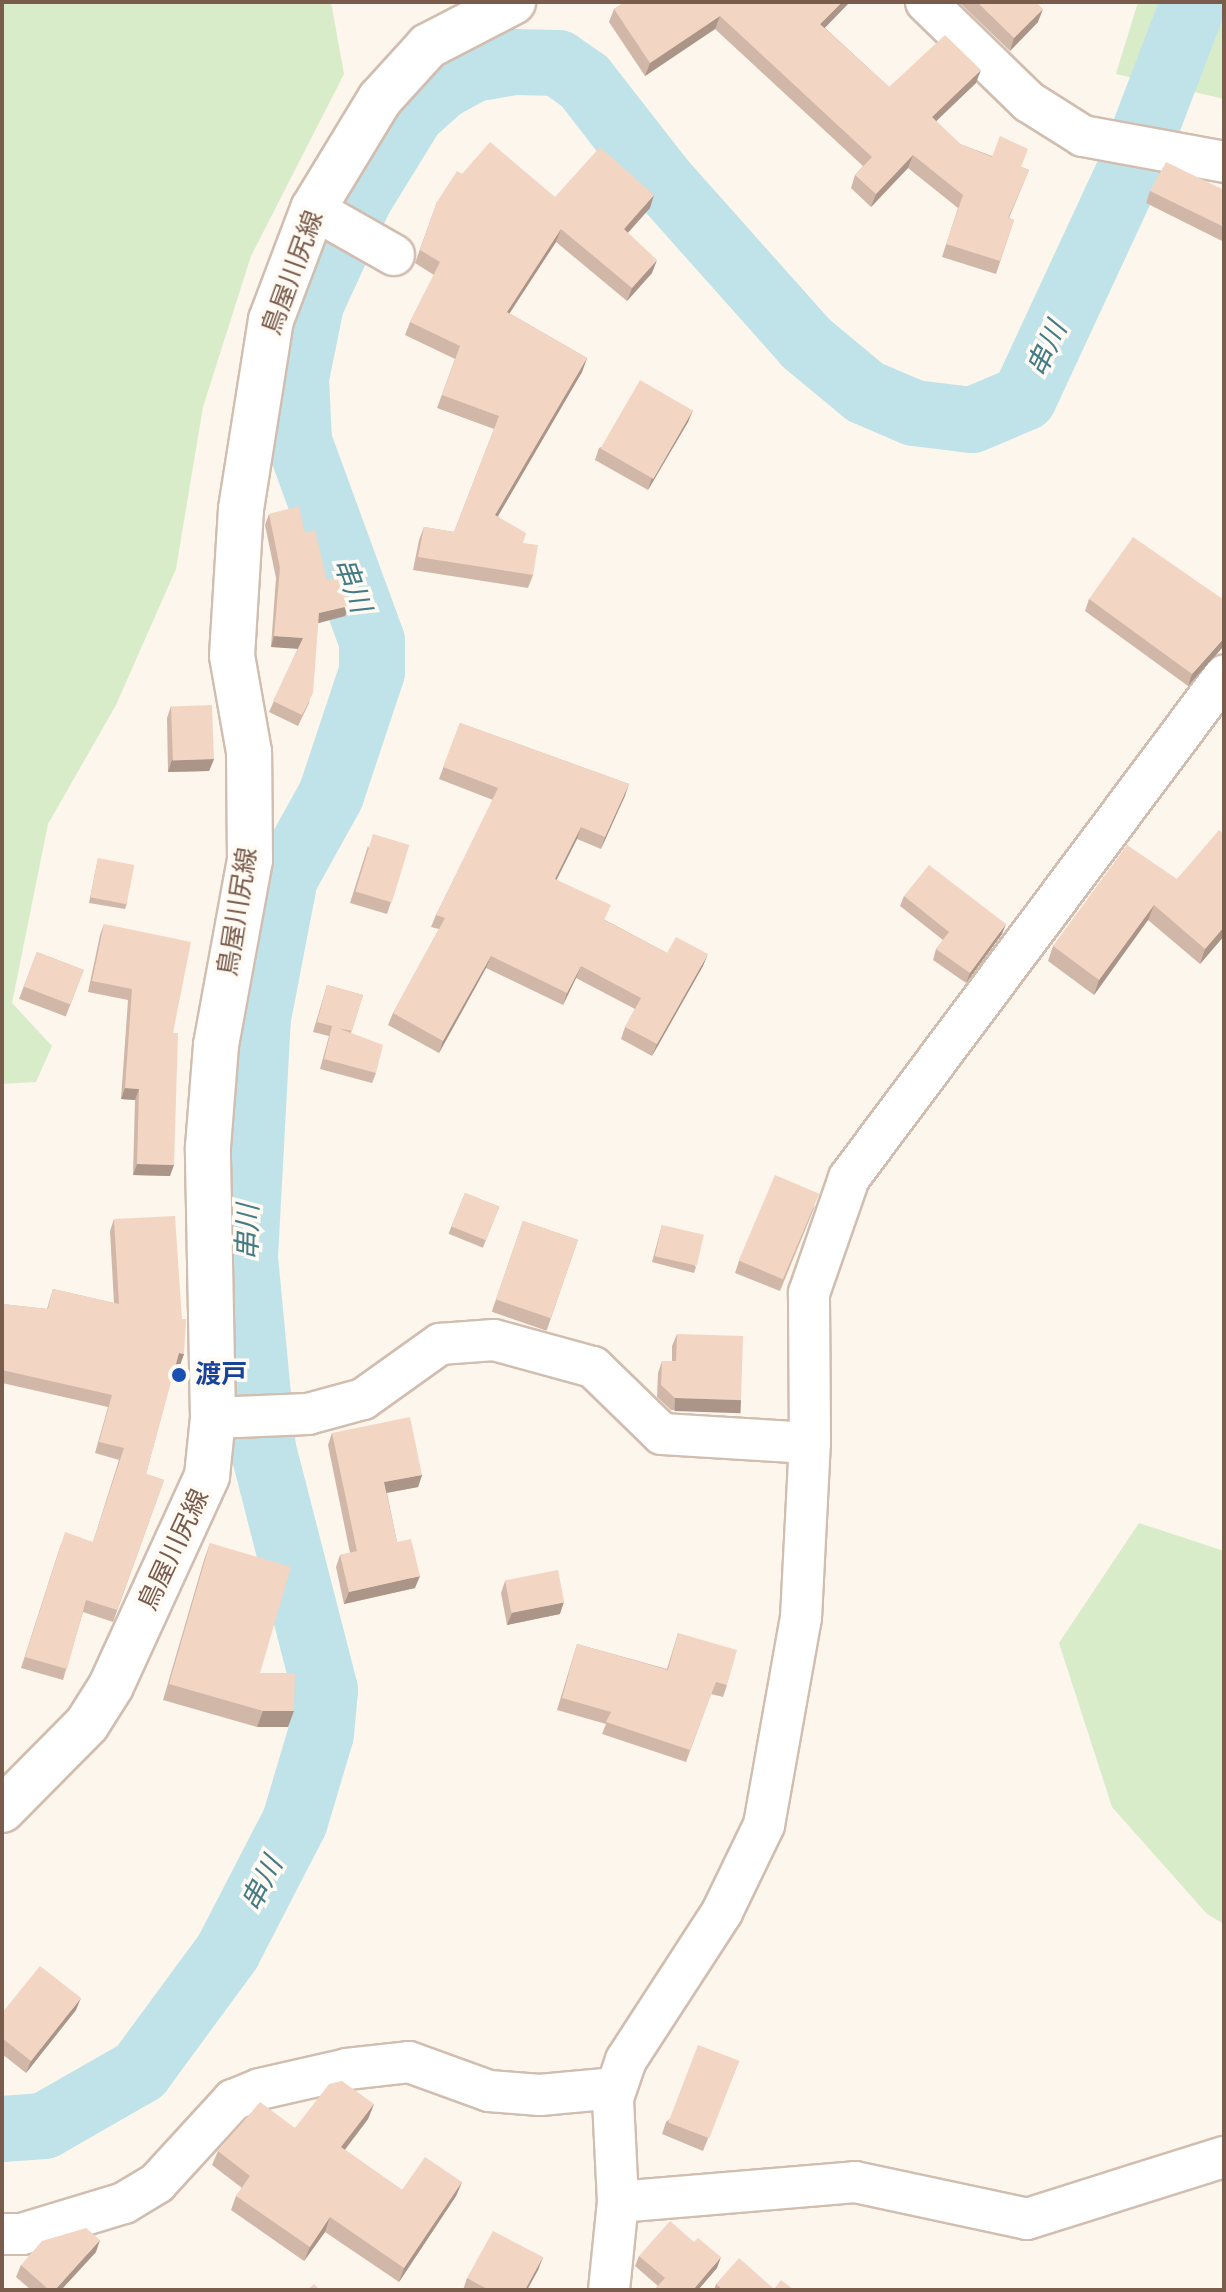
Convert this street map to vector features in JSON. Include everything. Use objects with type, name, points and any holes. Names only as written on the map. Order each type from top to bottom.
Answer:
[{"type":"main road","name":"鳥屋川尻線","points":[[2,1810],[87,1724],[111,1686],[207,1476],[225,1418],[208,1147],[216,1045],[250,860],[249,752],[232,656],[241,509],[271,320],[380,99],[428,46],[513,2]]},
{"type":"street","points":[[926,2],[1029,102],[1083,136],[1224,162]]},
{"type":"street","points":[[323,216],[394,255]]},
{"type":"street","points":[[609,2290],[618,2202],[616,2088],[626,2060],[722,1912],[764,1825],[801,1618],[810,1443],[809,1293],[849,1178],[1224,676]]},
{"type":"street","points":[[225,1418],[308,1414],[384,1388],[440,1344],[494,1340],[593,1367],[662,1434],[810,1443]]},
{"type":"street","points":[[2,2234],[22,2234],[124,2203],[157,2183],[233,2100],[260,2089],[347,2069],[409,2062],[489,2091],[540,2095],[616,2088]]},
{"type":"street","points":[[618,2202],[855,2182],[1027,2219],[1224,2157]]},
{"type":"green space","points":[[2,2],[331,2],[344,74],[251,256],[203,407],[176,569],[116,705],[48,824],[12,1003],[52,1046],[36,1082],[2,1084]]},
{"type":"green space","points":[[1138,2],[1224,2],[1224,99],[1116,74]]},
{"type":"green space","points":[[1139,1523],[1224,1551],[1224,1924],[1207,1914],[1112,1807],[1059,1643]]},
{"type":"building","points":[[625,2],[842,2],[820,24],[889,87],[945,35],[981,70],[932,117],[960,144],[992,157],[1000,136],[1028,149],[1021,167],[1029,170],[1008,218],[1014,220],[1000,261],[946,244],[963,195],[913,155],[876,194],[855,175],[872,157],[720,16],[650,63],[614,9]]},
{"type":"building","points":[[977,2],[1036,2],[1043,9],[1014,38]]},
{"type":"building","points":[[490,142],[555,197],[600,147],[654,195],[624,229],[657,260],[632,288],[561,229],[507,312],[587,358],[495,515],[526,533],[523,543],[538,545],[533,575],[418,557],[424,527],[454,532],[499,416],[442,395],[460,346],[410,322],[440,262],[420,250],[437,202],[457,171],[462,174]]},
{"type":"building","points":[[1166,162],[1224,190],[1224,227],[1150,191]]},
{"type":"building","points":[[640,380],[693,410],[653,479],[600,448]]},
{"type":"building","points":[[299,506],[305,533],[315,530],[327,580],[341,576],[349,606],[319,613],[313,693],[302,715],[273,701],[303,638],[274,636],[280,568],[269,514]]},
{"type":"building","points":[[1133,537],[1224,600],[1224,638],[1192,674],[1089,599]]},
{"type":"building","points":[[212,705],[214,759],[173,760],[171,706]]},
{"type":"building","points":[[460,723],[629,784],[605,837],[581,827],[555,879],[611,905],[604,920],[667,953],[676,937],[708,954],[657,1044],[625,1027],[641,998],[581,966],[567,993],[491,956],[443,1041],[393,1013],[445,918],[436,915],[498,788],[443,767]]},
{"type":"building","points":[[1219,830],[1224,834],[1224,927],[1205,949],[1154,905],[1099,980],[1053,946],[1127,845],[1177,879]]},
{"type":"building","points":[[373,834],[409,845],[392,902],[355,891]]},
{"type":"building","points":[[98,858],[134,865],[127,904],[90,897]]},
{"type":"building","points":[[929,865],[1006,924],[970,973],[936,949],[949,932],[904,896]]},
{"type":"building","points":[[104,924],[191,942],[173,1033],[178,1033],[174,1165],[137,1164],[139,1089],[125,1088],[132,989],[92,981]]},
{"type":"building","points":[[37,952],[84,970],[70,1004],[24,987]]},
{"type":"building","points":[[327,985],[363,995],[352,1031],[338,1028],[383,1045],[376,1073],[324,1059],[332,1026],[317,1022]]},
{"type":"building","points":[[775,1175],[819,1194],[783,1279],[739,1261]]},
{"type":"building","points":[[465,1193],[499,1207],[486,1240],[452,1226]]},
{"type":"building","points":[[175,1216],[182,1319],[186,1319],[184,1354],[179,1353],[146,1474],[164,1480],[117,1610],[86,1600],[67,1669],[25,1657],[65,1532],[93,1542],[124,1448],[99,1442],[112,1395],[2,1370],[2,1304],[48,1309],[53,1289],[119,1304],[114,1219]]},
{"type":"building","points":[[523,1221],[578,1240],[551,1318],[496,1299]]},
{"type":"building","points":[[662,1225],[704,1235],[697,1266],[655,1256]]},
{"type":"building","points":[[677,1334],[743,1336],[741,1400],[675,1398],[661,1385],[662,1361],[676,1361]]},
{"type":"building","points":[[410,1417],[422,1475],[384,1482],[397,1542],[411,1539],[420,1576],[349,1592],[340,1555],[357,1551],[332,1433]]},
{"type":"building","points":[[210,1543],[291,1567],[260,1673],[295,1673],[294,1711],[263,1711],[169,1684]]},
{"type":"building","points":[[558,1570],[564,1602],[511,1613],[505,1580]]},
{"type":"building","points":[[678,1633],[737,1650],[727,1685],[716,1682],[690,1750],[606,1722],[611,1712],[562,1698],[577,1644],[668,1670]]},
{"type":"building","points":[[40,1966],[81,1998],[31,2061],[2,2038],[2,2013]]},
{"type":"building","points":[[698,2045],[739,2061],[709,2138],[668,2122]]},
{"type":"building","points":[[342,2081],[374,2104],[341,2147],[402,2190],[425,2157],[462,2182],[404,2268],[330,2217],[310,2247],[236,2196],[250,2176],[218,2151],[260,2102],[295,2128],[329,2084]]},
{"type":"building","points":[[670,2221],[694,2242],[698,2238],[721,2257],[693,2290],[654,2290],[665,2278],[639,2256]]},
{"type":"building","points":[[86,2228],[100,2240],[55,2290],[49,2290],[21,2265],[42,2241]]},
{"type":"building","points":[[493,2231],[543,2257],[525,2290],[489,2290],[467,2278]]},
{"type":"building","points":[[739,2258],[774,2289],[781,2280],[794,2290],[723,2290],[716,2284]]},
{"type":"waterway","name":"串川","points":[[2,2129],[44,2126],[140,2071],[228,1951],[295,1821],[321,1734],[325,1690],[263,1448],[245,1256],[258,1018],[285,878],[331,795],[372,672],[372,641],[299,442],[296,378],[311,304],[359,199],[412,113],[441,87],[474,69],[514,62],[558,63],[584,81],[661,180],[806,343],[865,392],[914,413],[972,420],[1024,398],[1129,172],[1194,2]]},
{"type":"place","name":"渡戸","points":[[179,1375]]}]
